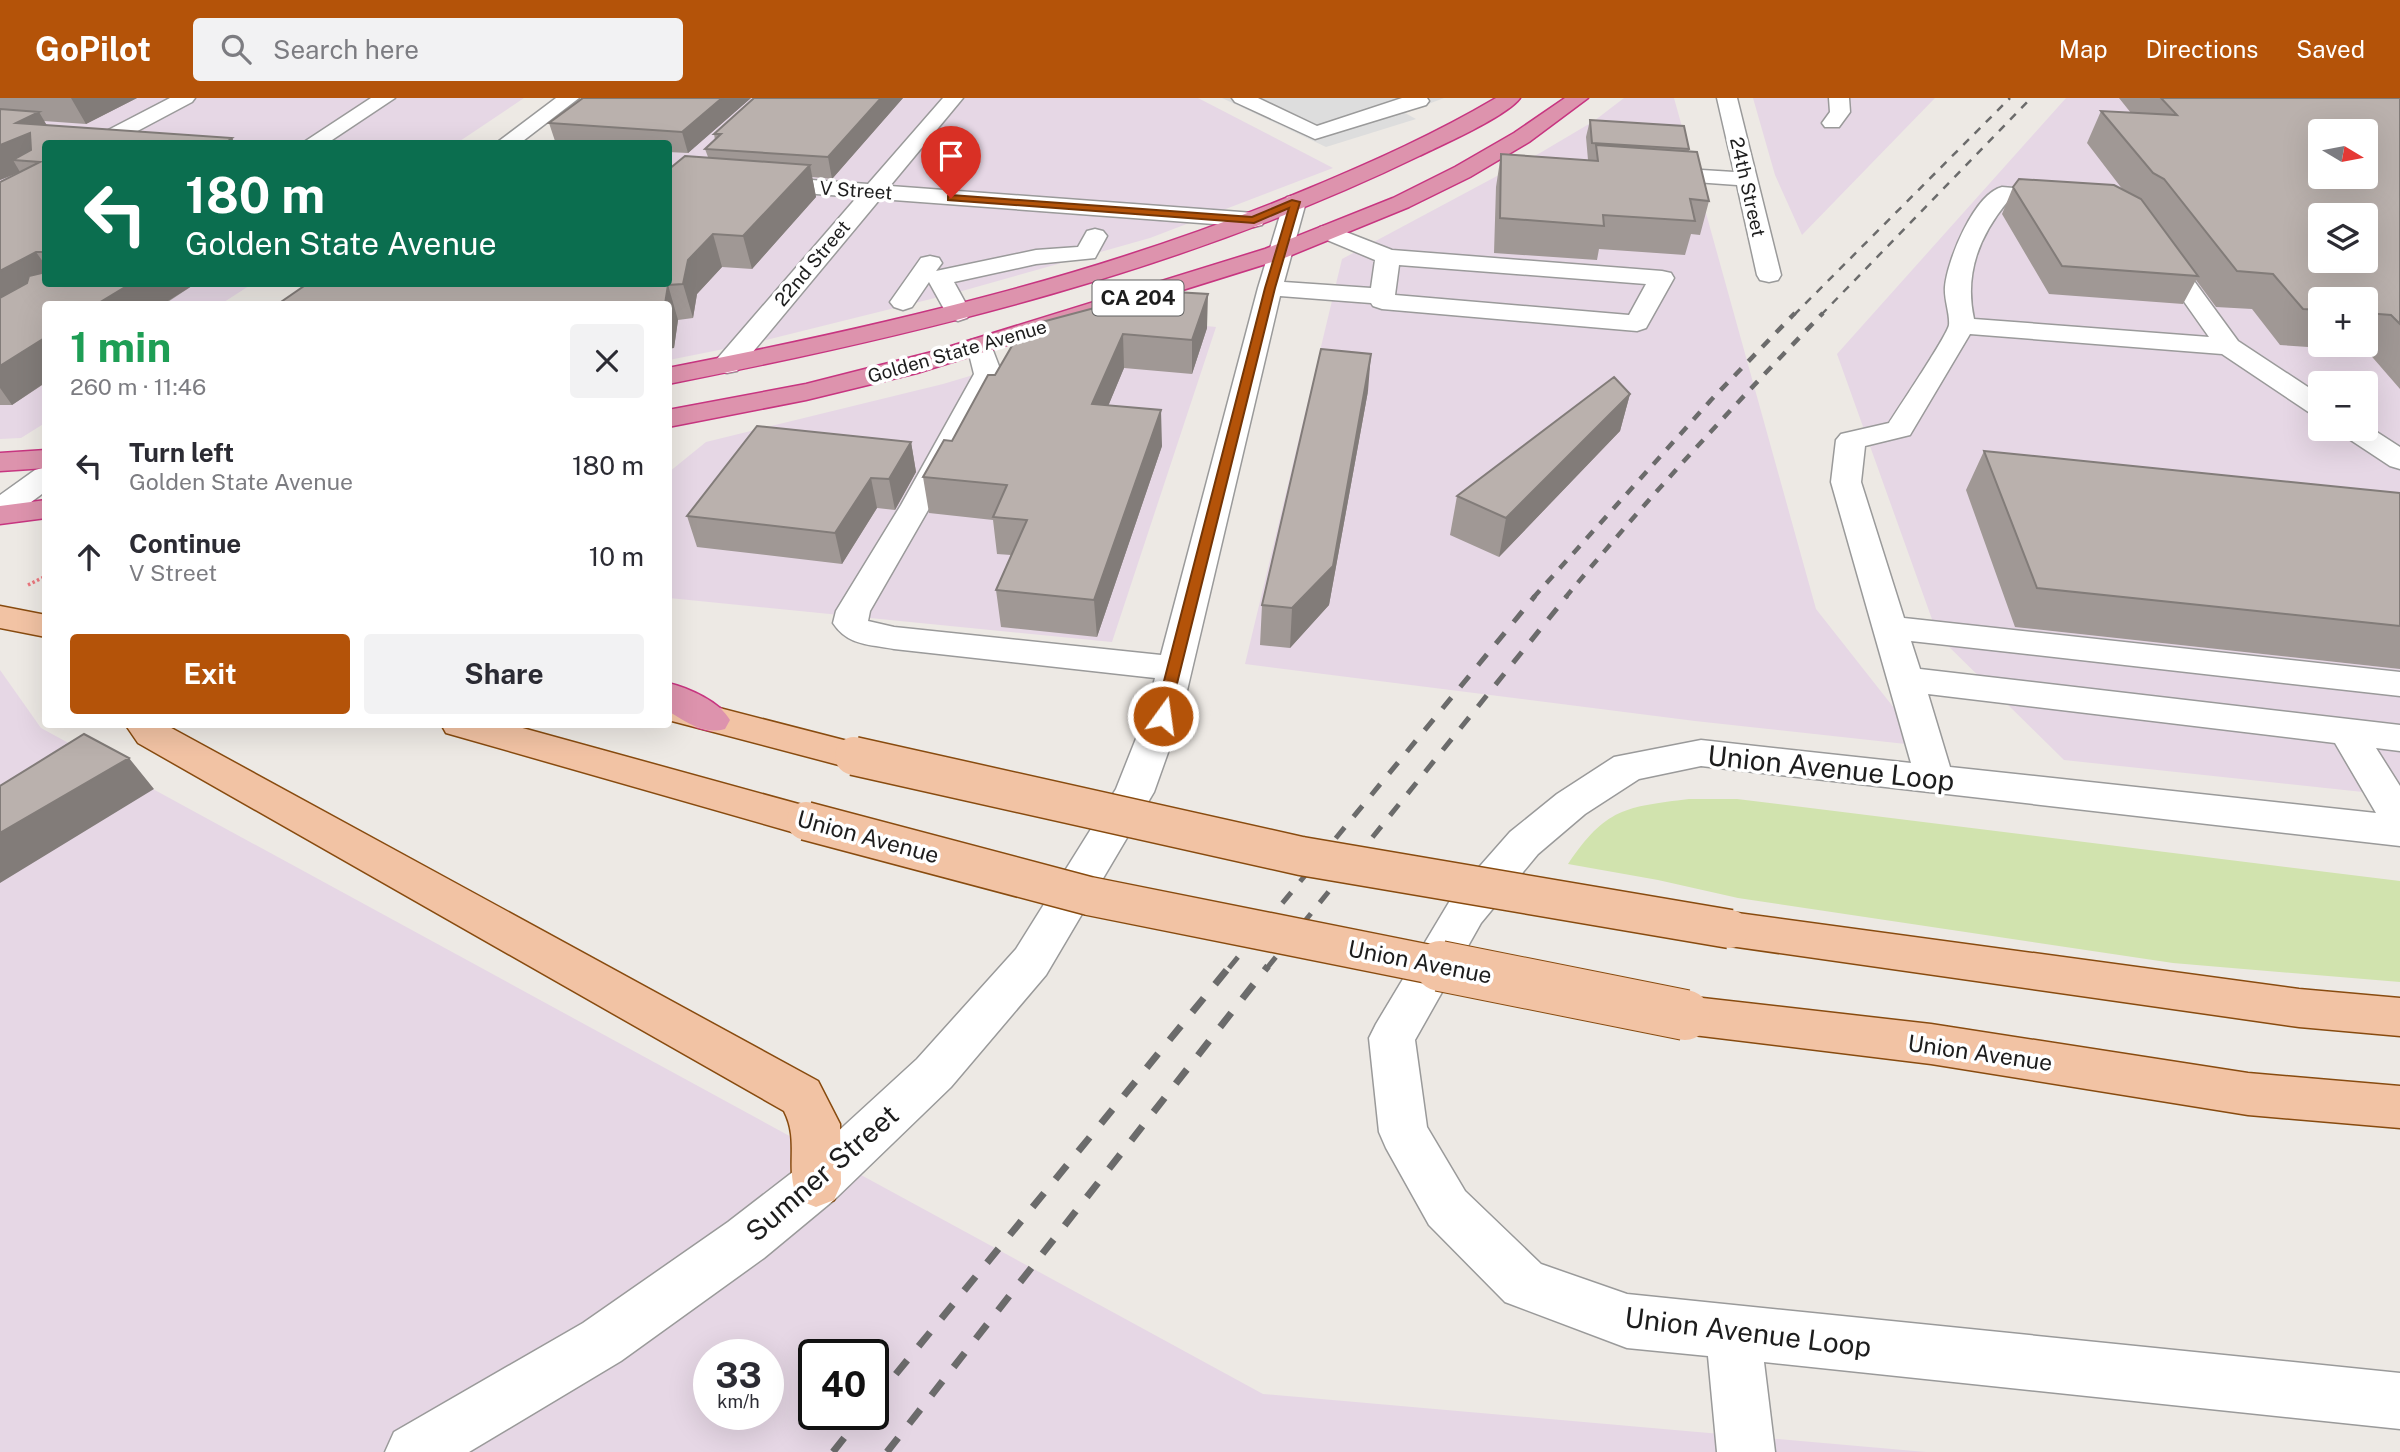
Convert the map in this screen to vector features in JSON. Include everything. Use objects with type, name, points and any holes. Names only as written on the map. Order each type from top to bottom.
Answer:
[{"type":"highway","name":"Golden State Avenue","points":[[672,375],[958,313],[1023,296],[1254,220],[1391,163],[1510,98]]},
{"type":"highway","name":"Golden State Avenue","points":[[672,418],[738,407],[981,346],[1279,252],[1429,190],[1534,132],[1578,98]]},
{"type":"highway","points":[[672,432],[738,407]]},
{"type":"highway","points":[[0,462],[42,459]]},
{"type":"highway","points":[[0,515],[42,510]]},
{"type":"highway","points":[[672,697],[712,720]]},
{"type":"main road","points":[[0,617],[42,625]]},
{"type":"main road","points":[[672,709],[854,757],[1301,856],[1730,929],[2299,1008],[2400,1017]]},
{"type":"main road","points":[[146,728],[151,734],[801,1096],[816,1124],[816,1184]]},
{"type":"main road","name":"Union Avenue","points":[[473,728],[806,821],[1089,896],[1685,1015],[1931,1044],[2248,1094],[2400,1107]]},
{"type":"street","points":[[99,137],[186,98]]},
{"type":"street","points":[[317,140],[385,98]]},
{"type":"street","points":[[511,140],[569,98]]},
{"type":"street","name":"22nd Street","points":[[727,365],[953,98]]},
{"type":"street","points":[[1242,98],[1315,133],[1419,101],[1412,98]]},
{"type":"street","name":"24th Street","points":[[1727,98],[1769,275]]},
{"type":"street","points":[[1832,123],[1840,112],[1839,98]]},
{"type":"street","points":[[99,137],[156,137]]},
{"type":"street","points":[[672,180],[698,159]]},
{"type":"street","points":[[1480,162],[1513,164]]},
{"type":"street","points":[[1637,172],[1746,179]]},
{"type":"street","name":"V Street","points":[[672,180],[1254,220]]},
{"type":"street","points":[[1935,779],[1846,482],[1851,440],[1900,429],[1962,326],[1957,289],[1959,270],[1981,218],[2002,194],[2079,200]]},
{"type":"street","name":"Sumner Street","points":[[414,1452],[602,1342],[747,1240],[816,1184],[934,1073],[1031,962],[1135,792],[1163,716],[1279,252],[1295,202]]},
{"type":"street","points":[[2145,230],[2230,347],[2308,399]]},
{"type":"street","points":[[1328,232],[1388,257],[1662,278],[1637,323],[1382,301],[1388,257]]},
{"type":"street","points":[[903,302],[930,272],[1036,257],[1087,253],[1095,236]]},
{"type":"street","points":[[930,272],[958,313]]},
{"type":"street","points":[[1270,288],[1383,296]]},
{"type":"street","points":[[1962,326],[2230,347]]},
{"type":"street","points":[[981,346],[988,374],[916,505],[853,611],[850,623],[858,631],[894,638],[1175,668]]},
{"type":"street","points":[[2371,441],[2400,460]]},
{"type":"street","points":[[0,510],[42,479]]},
{"type":"street","points":[[1889,627],[2400,684]]},
{"type":"street","points":[[1903,679],[2400,738]]},
{"type":"street","points":[[2347,732],[2400,819]]},
{"type":"street","name":"Union Avenue Loop","points":[[2400,831],[1701,753],[1628,768],[1572,804],[1524,843],[1466,911],[1392,1038],[1403,1132],[1447,1209],[1524,1284],[1628,1321],[2400,1404]]},
{"type":"street","points":[[1733,1333],[1746,1452]]},
{"type":"path","points":[[22,588],[42,578]]},
{"type":"shaded area","points":[[0,98],[524,98],[461,140],[42,140],[42,287],[247,287],[226,301],[42,301],[42,425],[21,438],[0,439]]},
{"type":"shaded area","points":[[613,98],[1198,98],[1333,168],[1150,238],[955,293],[754,343],[672,359],[672,301],[390,301],[619,287],[672,287],[672,140],[557,140]]},
{"type":"shaded area","points":[[1222,98],[1444,98],[1405,113],[1416,119],[1326,147]]},
{"type":"shaded area","points":[[1624,98],[1674,98],[1816,609],[1924,746],[1695,721],[1245,664],[1342,259],[1540,153],[1594,121]]},
{"type":"shaded area","points":[[1753,98],[1935,98],[1802,235],[1775,175]]},
{"type":"shaded area","points":[[2066,98],[2400,98],[2400,796],[2064,760],[1938,636],[1837,354]]},
{"type":"shaded area","points":[[1156,321],[1216,327],[1112,642],[672,598],[672,470],[706,442],[943,384]]},
{"type":"shaded area","points":[[0,670],[41,728],[1263,1394],[1926,1452],[0,1452]]},
{"type":"green space","points":[[1689,799],[1737,799],[2400,881],[2400,982],[2173,963],[1738,898],[1568,864],[1594,831],[1619,814],[1633,808]]},
{"type":"building","points":[[583,98],[722,98],[682,132],[549,123]]},
{"type":"building","points":[[754,98],[881,98],[828,157],[705,149],[721,134],[714,134]]},
{"type":"building","points":[[2161,98],[2400,98],[2400,324],[2391,315],[2378,314],[2378,287],[2308,287],[2308,309],[2303,309],[2273,274],[2237,271],[2164,179],[2153,173],[2101,111],[2177,115]]},
{"type":"building","points":[[0,109],[39,112],[16,123],[232,138],[42,140],[42,252],[36,252],[0,271],[0,182],[40,162],[13,160],[31,150],[30,133],[0,145]]},
{"type":"building","points":[[1590,120],[1684,126],[1689,149],[1592,143]]},
{"type":"building","points":[[1596,145],[1697,152],[1709,201],[1690,199],[1695,221],[1603,215],[1604,226],[1500,218],[1501,154],[1598,161]]},
{"type":"building","points":[[685,156],[810,165],[743,236],[713,234],[688,260],[683,284],[672,285],[672,167]]},
{"type":"building","points":[[2019,179],[2114,185],[2141,199],[2198,276],[2062,266],[2013,187]]},
{"type":"building","points":[[42,273],[42,287],[125,287],[102,301],[42,301],[42,340],[0,366],[0,298],[27,283],[29,276]]},
{"type":"building","points":[[303,287],[668,287],[665,301],[282,301]]},
{"type":"building","points":[[1158,291],[1208,294],[1192,340],[1123,334],[1092,404],[1161,410],[1094,600],[996,590],[1027,520],[993,517],[1007,485],[923,477],[944,440],[952,441],[988,375],[995,375],[1016,339],[1032,326]]},
{"type":"building","points":[[1321,349],[1371,354],[1333,566],[1292,608],[1262,605]]},
{"type":"building","points":[[1614,377],[1630,394],[1506,518],[1457,496]]},
{"type":"building","points":[[757,426],[911,442],[889,479],[871,478],[835,533],[687,516]]},
{"type":"building","points":[[1984,451],[2400,493],[2400,626],[2037,588]]},
{"type":"building","points":[[84,734],[129,758],[0,833],[0,786]]},
{"type":"railway","points":[[1794,315],[2010,98]]},
{"type":"railway","points":[[1821,315],[2031,98]]},
{"type":"railway","points":[[1533,598],[1711,400],[1795,313]]},
{"type":"railway","points":[[1565,598],[1691,453],[1823,313]]},
{"type":"railway","points":[[1229,968],[1535,596]]},
{"type":"railway","points":[[1267,968],[1567,596]]},
{"type":"railway","points":[[889,1382],[1230,966]]},
{"type":"railway","points":[[887,1452],[1268,966]]},
{"type":"railway","points":[[833,1452],[850,1430]]},
{"type":"route","points":[[951,198],[1254,220],[1295,202],[1279,252],[1163,716]]}]
